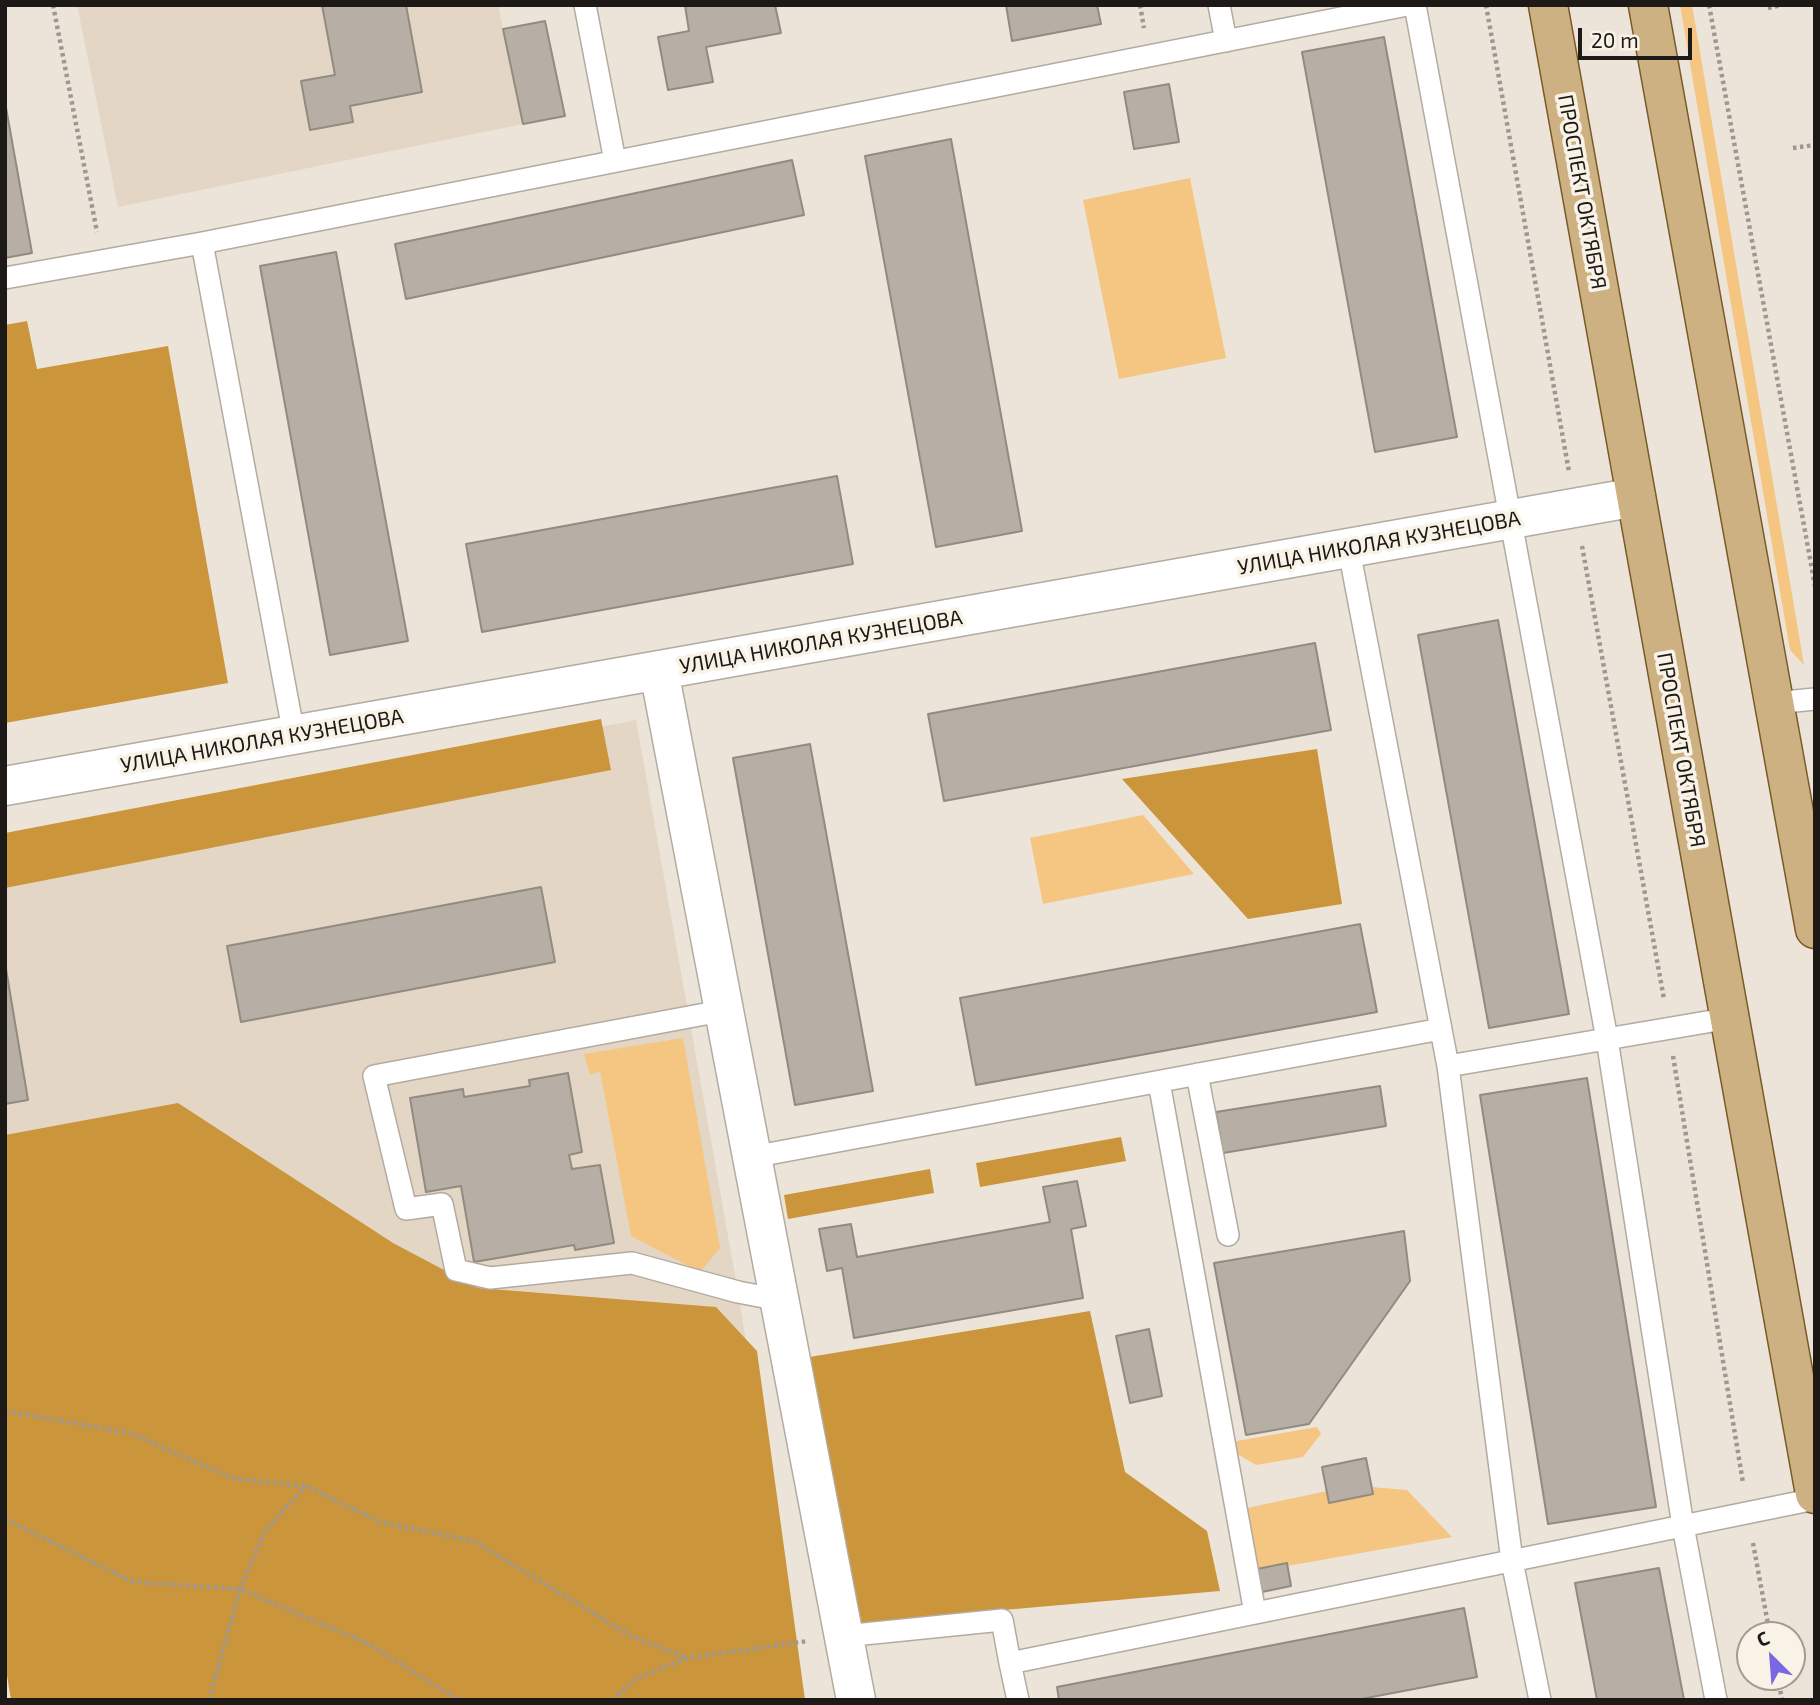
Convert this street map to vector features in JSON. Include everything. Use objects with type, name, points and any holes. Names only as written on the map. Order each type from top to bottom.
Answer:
[{"type":"main road","name":"ПРОСПЕКТ ОКТЯБРЯ","points":[[1548,5],[1815,1497]]},
{"type":"main road","points":[[1648,5],[1815,929]]},
{"type":"street","name":"УЛИЦА НИКОЛАЯ КУЗНЕЦОВА","points":[[5,786],[659,671],[1065,596],[1349,550],[1636,497]]},
{"type":"street","points":[[659,671],[856,1700]]},
{"type":"lane","points":[[585,5],[615,161]]},
{"type":"lane","points":[[1219,5],[1226,41]]},
{"type":"lane","points":[[5,278],[202,243],[1407,5]]},
{"type":"lane","points":[[1415,5],[1607,1039],[1683,1526],[1716,1700]]},
{"type":"lane","points":[[202,243],[294,735]]},
{"type":"lane","points":[[1349,550],[1448,1066],[1512,1561],[1540,1700]]},
{"type":"lane","points":[[1774,704],[1815,699]]},
{"type":"lane","points":[[724,1008],[705,1014],[374,1076],[406,1209],[442,1204],[456,1270],[490,1278],[632,1263],[738,1292],[780,1300]]},
{"type":"lane","points":[[1448,1066],[1730,1018]]},
{"type":"lane","points":[[752,1157],[1441,1028]]},
{"type":"lane","points":[[1196,1074],[1228,1235]]},
{"type":"lane","points":[[1158,1082],[1255,1613]]},
{"type":"lane","points":[[1010,1663],[1748,1513],[1815,1497]]},
{"type":"lane","points":[[844,1636],[1002,1620],[1018,1700]]},
{"type":"path","points":[[53,5],[103,261]]},
{"type":"path","points":[[1486,5],[1669,1028],[1767,1621]]},
{"type":"path","points":[[1710,5],[1815,586]]},
{"type":"path","points":[[1768,8],[1782,5]]},
{"type":"path","points":[[1793,148],[1815,145]]},
{"type":"path","points":[[5,1411],[130,1433],[235,1479],[306,1486],[380,1522],[474,1541],[631,1636],[687,1658]]},
{"type":"path","points":[[209,1700],[240,1589],[266,1529],[306,1486]]},
{"type":"path","points":[[5,1519],[133,1582],[240,1589],[369,1644],[458,1700]]},
{"type":"path","points":[[612,1700],[637,1678],[687,1658],[844,1636]]},
{"type":"shaded area","points":[[77,5],[498,5],[523,124],[118,207]]},
{"type":"shaded area","points":[[1680,5],[1692,5],[1804,665],[1790,650]]},
{"type":"shaded area","points":[[1190,178],[1226,358],[1119,379],[1083,200]]},
{"type":"shaded area","points":[[27,321],[37,369],[168,346],[228,683],[5,723],[5,325]]},
{"type":"shaded area","points":[[601,719],[611,770],[5,888],[5,833]]},
{"type":"shaded area","points":[[636,720],[738,1292],[790,1614],[5,1246],[5,842]]},
{"type":"shaded area","points":[[1317,749],[1342,904],[1248,919],[1122,779]]},
{"type":"shaded area","points":[[1143,815],[1194,874],[1043,904],[1030,838]]},
{"type":"shaded area","points":[[683,1038],[720,1248],[700,1272],[631,1236],[600,1071],[590,1075],[584,1054]]},
{"type":"shaded area","points":[[178,1103],[393,1243],[478,1288],[716,1307],[757,1351],[805,1700],[11,1700],[5,1663],[5,1135]]},
{"type":"shaded area","points":[[1121,1137],[1126,1161],[980,1187],[976,1163]]},
{"type":"shaded area","points":[[930,1169],[934,1193],[788,1219],[784,1195]]},
{"type":"shaded area","points":[[1090,1311],[1125,1472],[1207,1531],[1220,1591],[856,1623],[797,1359]]},
{"type":"shaded area","points":[[1317,1427],[1321,1434],[1303,1457],[1256,1465],[1232,1451],[1237,1441]]},
{"type":"shaded area","points":[[1371,1487],[1407,1490],[1452,1537],[1257,1569],[1247,1508],[1327,1491],[1330,1503],[1372,1494]]},
{"type":"building","points":[[322,5],[406,5],[422,92],[350,106],[353,122],[310,130],[301,81],[335,75]]},
{"type":"building","points":[[685,5],[775,5],[781,33],[706,47],[713,82],[668,90],[658,37],[689,31]]},
{"type":"building","points":[[1006,5],[1097,5],[1101,24],[1012,41]]},
{"type":"building","points":[[545,21],[565,116],[523,124],[503,29]]},
{"type":"building","points":[[1384,37],[1457,437],[1375,452],[1302,52]]},
{"type":"building","points":[[1169,84],[1179,142],[1134,149],[1124,92]]},
{"type":"building","points":[[5,102],[32,253],[5,258]]},
{"type":"building","points":[[951,139],[1022,531],[936,547],[865,156]]},
{"type":"building","points":[[792,160],[804,215],[406,299],[395,244]]},
{"type":"building","points":[[336,252],[408,641],[330,655],[260,266]]},
{"type":"building","points":[[837,476],[853,564],[482,632],[466,544]]},
{"type":"building","points":[[1498,620],[1569,1014],[1489,1028],[1418,635]]},
{"type":"building","points":[[1315,643],[1331,730],[944,801],[928,714]]},
{"type":"building","points":[[810,744],[873,1091],[795,1105],[733,758]]},
{"type":"building","points":[[541,887],[555,962],[241,1022],[227,946]]},
{"type":"building","points":[[1360,924],[1377,1012],[976,1085],[960,998]]},
{"type":"building","points":[[5,963],[28,1100],[5,1104]]},
{"type":"building","points":[[568,1073],[582,1152],[569,1155],[572,1169],[600,1165],[614,1243],[575,1250],[574,1245],[474,1262],[461,1186],[426,1192],[410,1098],[463,1089],[464,1097],[530,1086],[529,1080]]},
{"type":"building","points":[[1587,1078],[1656,1507],[1548,1524],[1480,1095]]},
{"type":"building","points":[[1380,1086],[1386,1126],[1223,1153],[1216,1112]]},
{"type":"building","points":[[1077,1181],[1086,1226],[1071,1229],[1083,1298],[854,1338],[842,1268],[827,1271],[819,1229],[851,1224],[857,1257],[1050,1222],[1043,1187]]},
{"type":"building","points":[[1404,1231],[1410,1281],[1309,1424],[1246,1435],[1214,1263]]},
{"type":"building","points":[[1149,1329],[1162,1396],[1130,1403],[1116,1336]]},
{"type":"building","points":[[1366,1458],[1373,1494],[1329,1503],[1322,1467]]},
{"type":"building","points":[[1287,1563],[1291,1586],[1262,1592],[1257,1569]]},
{"type":"building","points":[[1659,1568],[1684,1700],[1597,1700],[1575,1583]]},
{"type":"building","points":[[1464,1608],[1477,1677],[1356,1700],[1059,1700],[1057,1687]]}]
